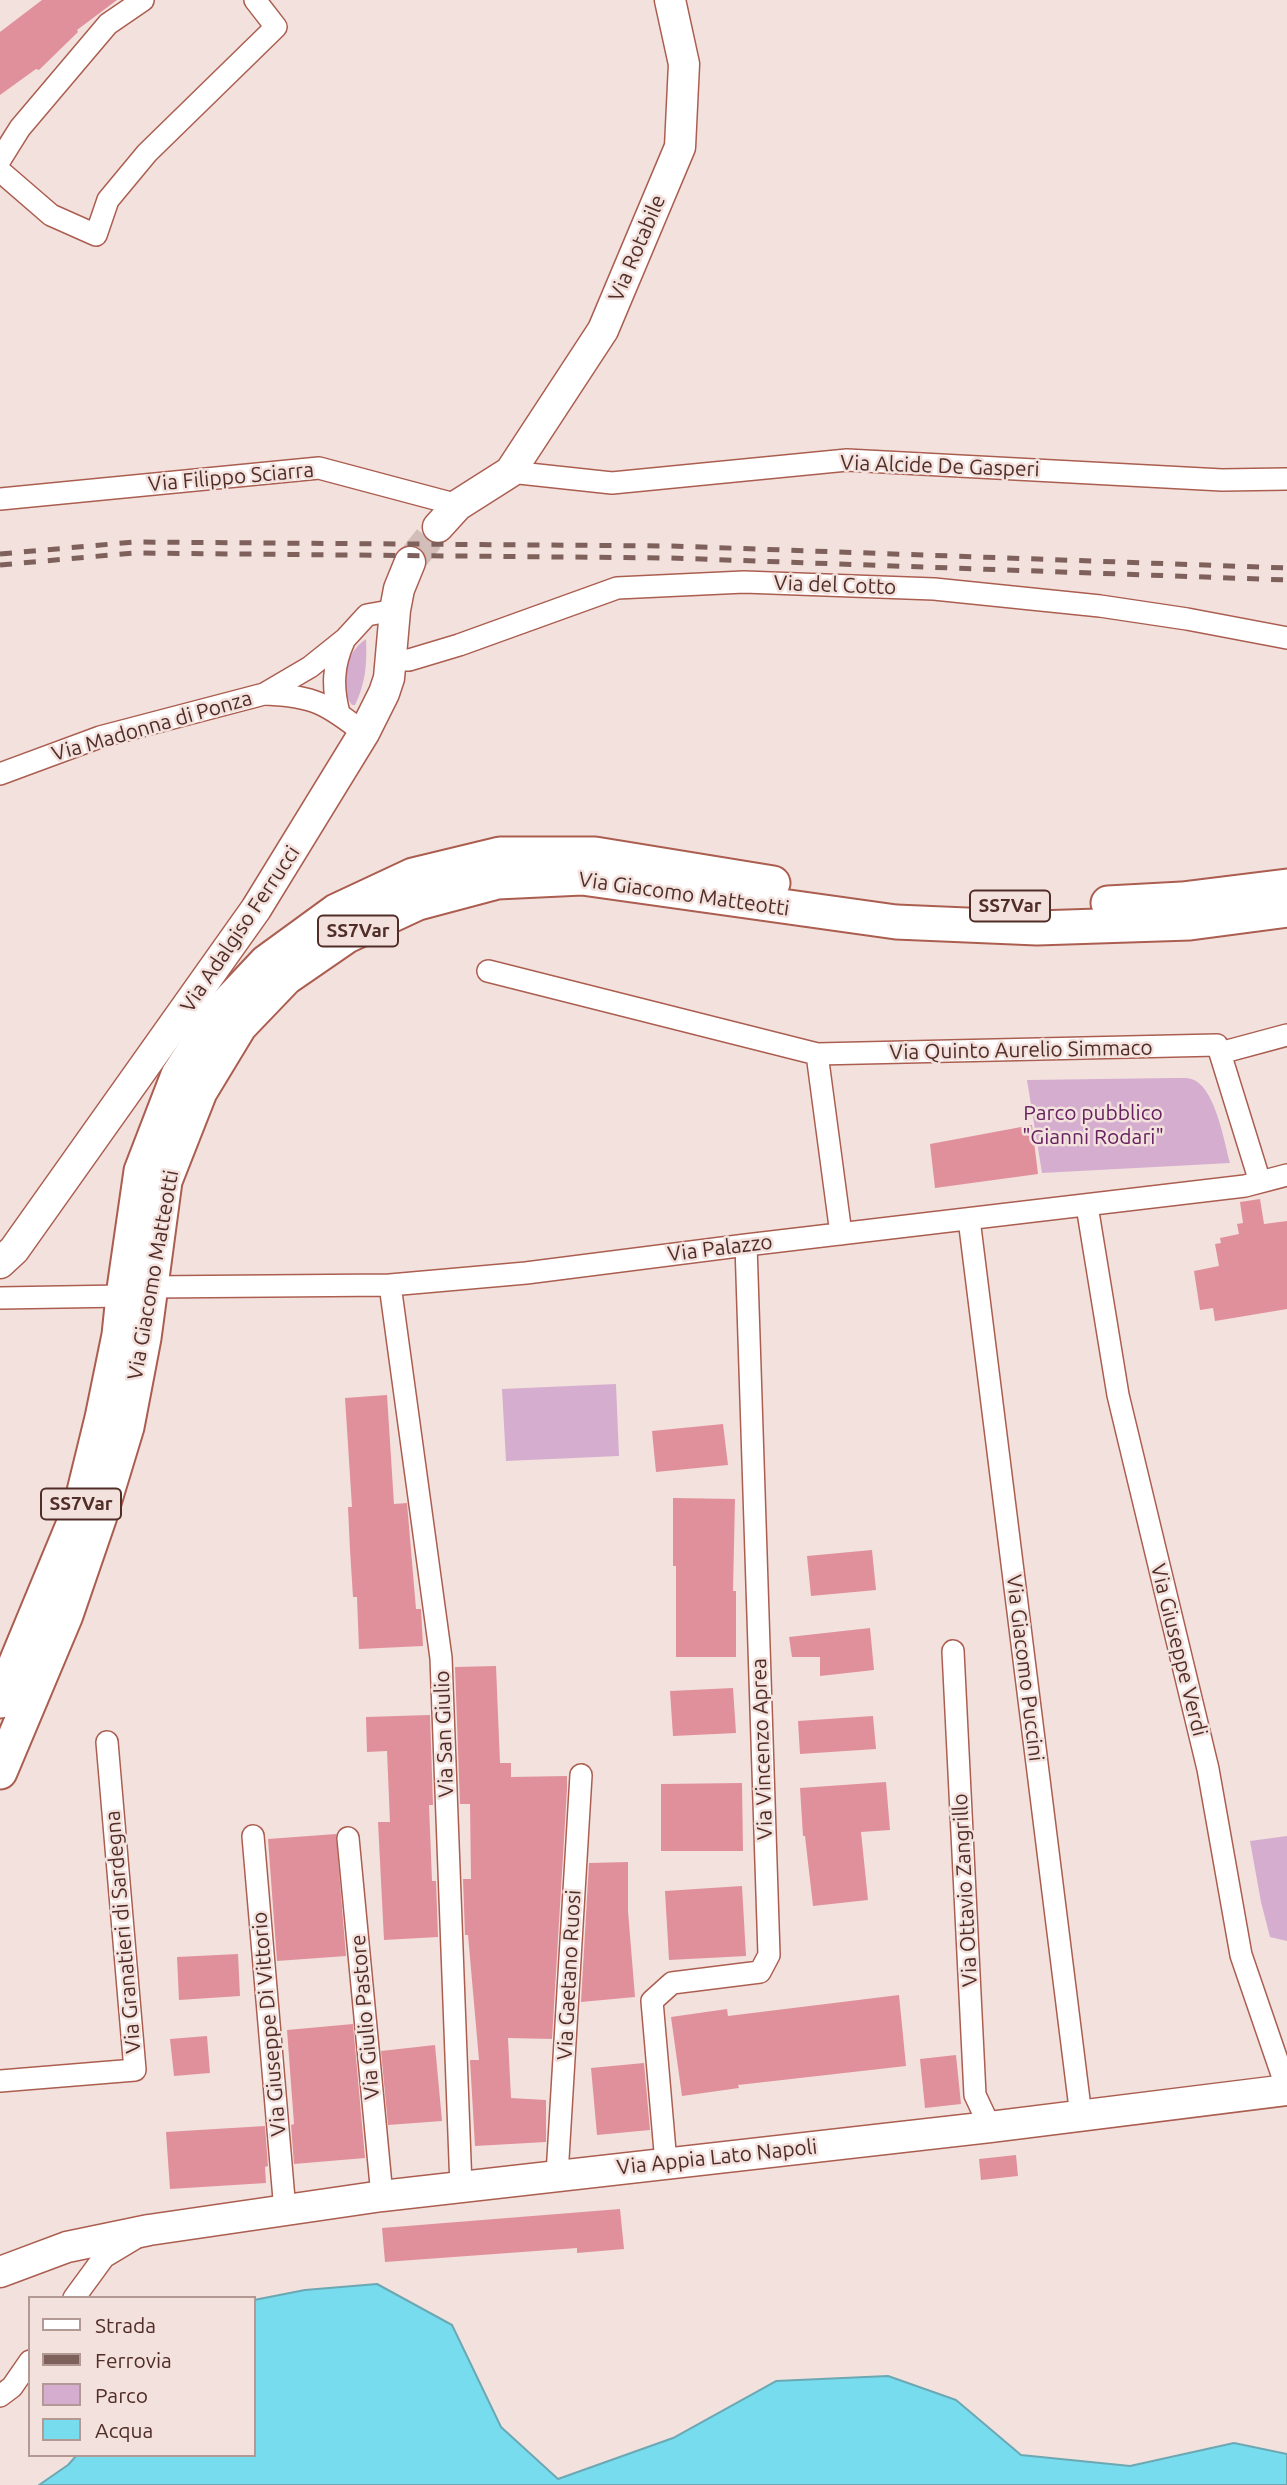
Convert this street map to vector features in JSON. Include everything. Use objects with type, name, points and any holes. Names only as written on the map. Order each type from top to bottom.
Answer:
[{"type":"main road","name":"Via Giacomo Matteotti","points":[[0,1772],[66,1615],[127,1427],[144,1338],[136,1291],[141,1171],[177,1075],[218,1013],[266,962],[336,911],[412,874],[500,854],[595,854],[895,901],[1037,907],[1182,900],[1287,886]]},
{"type":"main road","name":"Via Giacomo Matteotti","points":[[0,1701],[80,1508],[117,1347],[136,1291],[164,1181],[200,1092],[240,1026],[286,978],[346,936],[418,903],[497,882],[582,878],[896,922],[1037,928],[1107,926],[1190,923],[1287,910]]},
{"type":"street","points":[[0,160],[20,128],[108,24],[143,0]]},
{"type":"street","points":[[0,171],[51,215],[96,235],[108,200],[147,153],[276,27],[255,0]]},
{"type":"street","name":"Via Rotabile","points":[[510,472],[603,330],[680,147],[684,64],[670,0]]},
{"type":"street","name":"Via Alcide De Gasperi","points":[[510,472],[612,483],[847,460],[1223,480],[1287,479]]},
{"type":"street","name":"Via Filippo Sciarra","points":[[0,499],[319,468],[458,505]]},
{"type":"street","points":[[438,527],[458,505],[510,472]]},
{"type":"street","name":"Via Adalgiso Ferrucci","points":[[0,1263],[14,1250],[256,909],[364,733],[384,693],[391,660],[399,589],[410,562]]},
{"type":"street","name":"Via del Cotto","points":[[391,660],[409,660],[459,645],[617,588],[744,582],[934,589],[1100,606],[1287,638]]},
{"type":"street","name":"Via Madonna di Ponza","points":[[0,774],[100,737],[264,694],[310,667],[345,639],[367,615],[395,610]]},
{"type":"street","points":[[339,713],[334,683],[339,653],[345,639]]},
{"type":"street","name":"Via Madonna di Ponza","points":[[264,694],[297,696],[322,702],[364,733]]},
{"type":"street","name":"Via Quinto Aurelio Simmaco","points":[[488,971],[817,1054],[1217,1045],[1220,1053],[1287,1035]]},
{"type":"street","points":[[1220,1053],[1260,1182]]},
{"type":"street","points":[[817,1054],[841,1234]]},
{"type":"street","name":"Via Palazzo","points":[[0,1298],[136,1291],[390,1285],[526,1273],[1245,1186],[1287,1175]]},
{"type":"street","name":"Via Giuseppe Verdi","points":[[1087,1206],[1118,1395],[1208,1769],[1241,1955],[1287,2090]]},
{"type":"street","name":"Via Giacomo Puccini","points":[[969,1219],[1081,2116]]},
{"type":"street","name":"Via Vincenzo Aprea","points":[[666,2163],[652,2001],[672,1983],[761,1972],[769,1955],[746,1245]]},
{"type":"street","name":"Via San Giulio","points":[[390,1285],[441,1658],[461,2187]]},
{"type":"street","name":"Via Ottavio Zangrillo","points":[[953,1651],[975,2095],[990,2127]]},
{"type":"street","name":"Via Granatieri di Sardegna","points":[[0,2081],[135,2070],[107,1742]]},
{"type":"street","name":"Via Gaetano Ruosi","points":[[557,2175],[581,1775]]},
{"type":"street","name":"Via Giuseppe Di Vittorio","points":[[253,1836],[285,2211]]},
{"type":"street","name":"Via Giulio Pastore","points":[[348,1838],[382,2196]]},
{"type":"street","name":"Via Appia Lato Napoli","points":[[7,2272],[67,2247],[149,2230],[382,2196],[990,2127],[1287,2090]]},
{"type":"street","name":"Via Appia Lato Napoli","points":[[75,2296],[104,2257],[149,2230]]},
{"type":"street","points":[[0,2396],[12,2387],[28,2364]]},
{"type":"green space","points":[[366,639],[364,680],[359,697],[355,705],[352,705],[345,688],[346,669],[353,652]]},
{"type":"green space","name":"Parco pubblico \"Gianni Rodari\"","points":[[1186,1078],[1203,1087],[1209,1096],[1230,1163],[1042,1173],[1027,1080]]},
{"type":"green space","points":[[616,1384],[619,1456],[506,1461],[502,1389]]},
{"type":"green space","points":[[1287,1836],[1287,1941],[1270,1937],[1250,1841]]},
{"type":"water","points":[[377,2284],[452,2325],[501,2427],[558,2479],[673,2438],[776,2381],[888,2376],[956,2400],[1021,2455],[1130,2466],[1234,2443],[1287,2454],[1287,2485],[39,2485],[75,2457],[256,2457],[256,2300],[305,2290]]},
{"type":"building","points":[[42,0],[117,0],[77,30],[78,32],[39,70],[36,69],[0,95],[0,32]]},
{"type":"building","points":[[1032,1125],[1038,1174],[935,1188],[930,1144]]},
{"type":"building","points":[[1260,1199],[1264,1224],[1287,1221],[1287,1309],[1215,1321],[1213,1308],[1200,1310],[1194,1271],[1219,1266],[1215,1244],[1221,1243],[1220,1238],[1239,1234],[1237,1224],[1243,1223],[1240,1202]]},
{"type":"building","points":[[387,1395],[394,1504],[407,1503],[416,1609],[421,1609],[423,1646],[359,1649],[357,1597],[353,1597],[350,1550],[348,1507],[352,1507],[345,1398]]},
{"type":"building","points":[[723,1424],[728,1465],[656,1472],[652,1431]]},
{"type":"building","points":[[673,1498],[735,1499],[733,1591],[736,1591],[736,1657],[676,1657]]},
{"type":"building","points":[[872,1550],[876,1590],[811,1596],[807,1556]]},
{"type":"building","points":[[870,1628],[874,1670],[820,1676],[820,1657],[792,1657],[789,1637]]},
{"type":"building","points":[[496,1666],[500,1763],[511,1763],[511,1777],[567,1776],[567,1789],[552,2039],[508,2038],[511,2098],[546,2100],[546,2142],[475,2146],[470,2060],[479,2060],[468,1935],[465,1935],[463,1879],[471,1879],[470,1804],[460,1804],[455,1667]]},
{"type":"building","points":[[733,1688],[736,1733],[673,1736],[670,1691]]},
{"type":"building","points":[[430,1715],[433,1805],[429,1805],[432,1881],[436,1881],[438,1937],[384,1940],[378,1822],[390,1822],[387,1751],[367,1752],[366,1717]]},
{"type":"building","points":[[873,1716],[876,1749],[800,1754],[798,1721]]},
{"type":"building","points":[[886,1782],[890,1830],[861,1832],[868,1900],[813,1906],[803,1836],[800,1788]]},
{"type":"building","points":[[742,1783],[743,1851],[661,1851],[661,1784]]},
{"type":"building","points":[[336,1834],[346,1956],[277,1961],[268,1839]]},
{"type":"building","points":[[628,1862],[628,1911],[635,1997],[581,2002],[589,1863]]},
{"type":"building","points":[[742,1886],[746,1956],[669,1960],[665,1891]]},
{"type":"building","points":[[238,1954],[240,1996],[179,2000],[177,1957]]},
{"type":"building","points":[[899,1995],[906,2066],[738,2085],[739,2088],[682,2096],[671,2017],[727,2009],[728,2016]]},
{"type":"building","points":[[353,2024],[365,2158],[294,2164],[287,2030]]},
{"type":"building","points":[[207,2036],[210,2073],[174,2076],[170,2039]]},
{"type":"building","points":[[435,2045],[442,2121],[388,2125],[381,2051]]},
{"type":"building","points":[[956,2055],[961,2104],[925,2108],[920,2059]]},
{"type":"building","points":[[644,2063],[650,2130],[597,2135],[591,2068]]},
{"type":"building","points":[[265,2126],[268,2166],[265,2167],[266,2183],[170,2189],[166,2132]]},
{"type":"building","points":[[1016,2155],[1018,2176],[981,2180],[979,2159]]},
{"type":"building","points":[[620,2209],[624,2249],[577,2253],[577,2248],[385,2262],[382,2228]]},
{"type":"tunnel","points":[[410,562],[438,527]]},
{"type":"railway","points":[[0,554],[134,542],[672,546],[1287,568]]},
{"type":"railway","points":[[0,565],[133,553],[671,558],[1287,580]]}]
